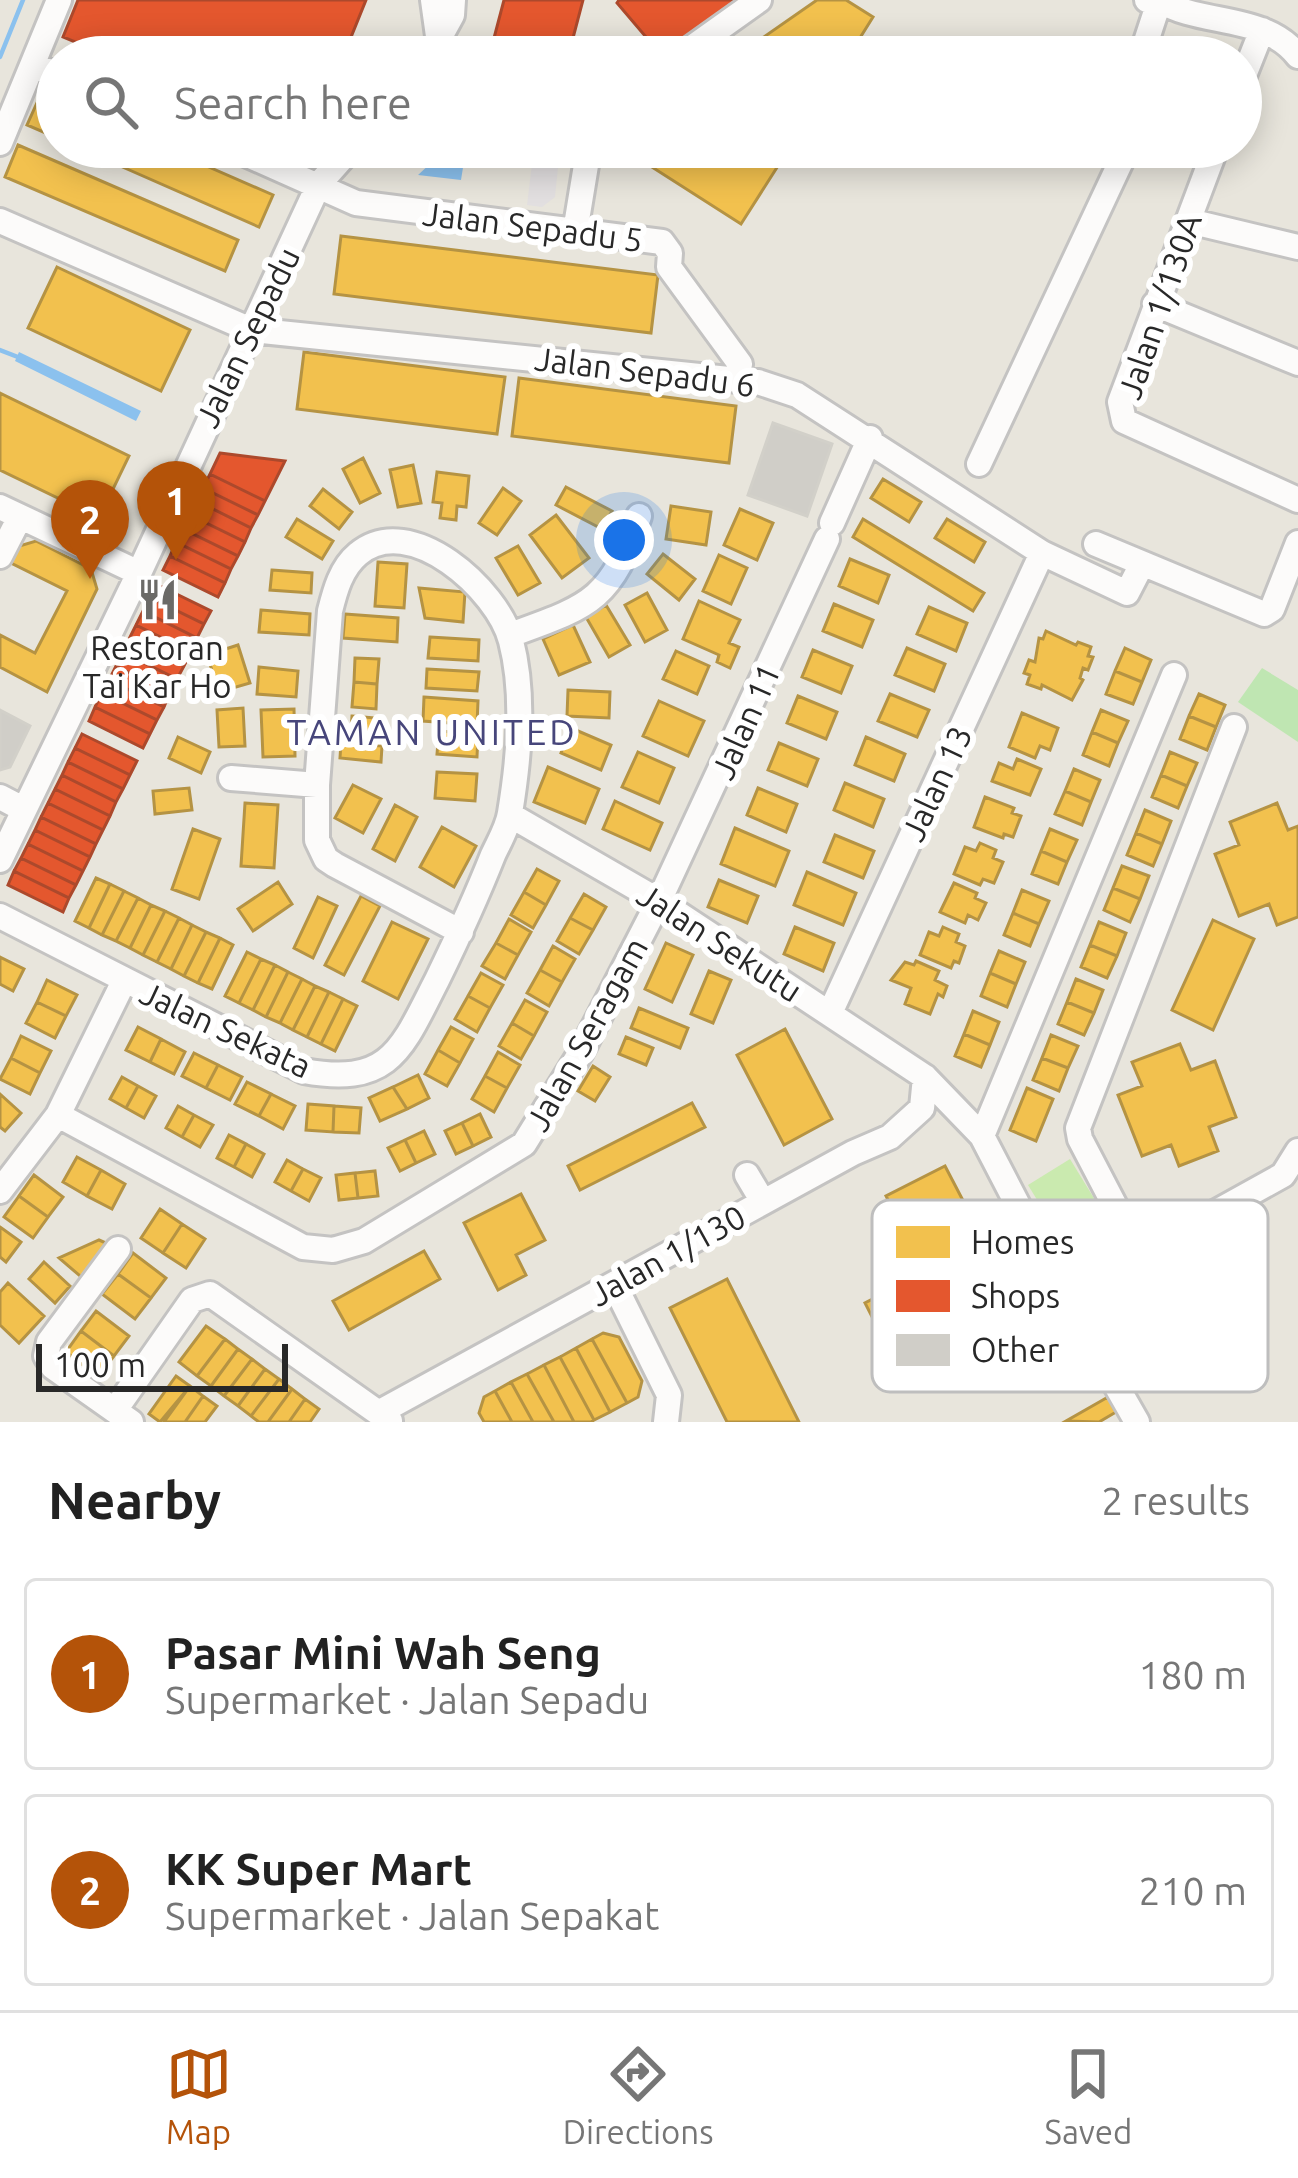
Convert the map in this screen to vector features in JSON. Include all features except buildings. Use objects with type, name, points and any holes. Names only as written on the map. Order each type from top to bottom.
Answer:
[{"type":"street","points":[[52,36],[59,0]]},
{"type":"street","points":[[433,0],[434,36]]},
{"type":"street","points":[[440,36],[452,15],[453,0]]},
{"type":"street","points":[[708,36],[759,0]]},
{"type":"street","points":[[1146,36],[1155,1],[1262,30],[1288,43],[1298,56]]},
{"type":"street","points":[[1260,36],[1262,30]]},
{"type":"street","points":[[0,143],[36,85]]},
{"type":"street","name":"Jalan Sepadu 5","points":[[281,168],[356,203],[662,242],[670,253],[669,267],[740,364],[736,378]]},
{"type":"street","name":"Jalan Sepadu","points":[[0,860],[12,803],[139,573],[319,184],[333,168]]},
{"type":"street","points":[[575,232],[586,168]]},
{"type":"street","points":[[979,464],[1118,168]]},
{"type":"street","name":"Jalan 1/130A","points":[[1208,168],[1120,402],[1124,421],[1298,500]]},
{"type":"street","points":[[1189,220],[1298,247]]},
{"type":"street","name":"Jalan Sepadu 6","points":[[0,221],[251,330],[736,378],[797,395],[1042,553],[1127,593],[1142,563]]},
{"type":"street","points":[[1155,304],[1298,363]]},
{"type":"street","name":"Jalan 11","points":[[659,902],[870,438]]},
{"type":"street","points":[[0,556],[10,512],[139,573]]},
{"type":"street","points":[[510,635],[589,604],[627,554],[639,517]]},
{"type":"street","name":"Jalan Sekata","points":[[0,916],[304,1071],[355,1074],[380,1065],[399,1051],[461,932],[511,815],[520,698],[510,635],[486,596],[454,565],[423,548],[400,543],[379,543],[362,550],[343,574],[330,611],[317,840],[326,860],[461,932]]},
{"type":"street","points":[[1096,544],[1264,614],[1272,609],[1298,543]]},
{"type":"street","name":"Jalan 13","points":[[830,1013],[1042,553]]},
{"type":"street","points":[[982,1136],[1174,675]]},
{"type":"street","points":[[1112,1200],[1078,1128],[1234,727]]},
{"type":"street","points":[[230,778],[317,785]]},
{"type":"street","name":"Jalan Sekutu","points":[[511,815],[659,902],[925,1076],[982,1136],[1015,1200]]},
{"type":"street","name":"Jalan Seragam","points":[[58,1115],[303,1247],[317,1251],[349,1247],[462,1185],[524,1144],[581,1052],[659,902]]},
{"type":"street","points":[[0,1191],[58,1115],[124,981]]},
{"type":"street","name":"Jalan 1/130","points":[[386,1417],[614,1284],[890,1138],[922,1108],[925,1076]]},
{"type":"street","points":[[1238,1200],[1283,1175],[1298,1150]]},
{"type":"street","points":[[747,1174],[764,1202]]},
{"type":"street","points":[[118,1249],[49,1342],[46,1356],[53,1367],[123,1416],[192,1300],[203,1293],[217,1297],[386,1417]]},
{"type":"street","points":[[614,1284],[669,1395],[666,1422]]},
{"type":"street","name":"Jalan Sekutu","points":[[1120,1392],[1137,1422]]},
{"type":"shaded area","points":[[531,168],[558,168],[555,197],[542,207],[527,205]]},
{"type":"green space","points":[[1262,668],[1298,690],[1298,742],[1238,702]]},
{"type":"green space","points":[[1070,1159],[1095,1200],[1037,1200],[1028,1185]]},
{"type":"water","points":[[426,168],[463,168],[461,180],[418,175]]},
{"type":"water","points":[[19,352],[141,411],[136,421],[15,361]]},
{"type":"waterway","points":[[0,57],[23,0]]},
{"type":"waterway","points":[[0,350],[23,359]]},
{"type":"place","name":"Pasar Mini Wah Seng","points":[[176,560]]},
{"type":"place","name":"KK Super Mart","points":[[90,579]]},
{"type":"place","name":"Restoran Tai Kar Ho","points":[[157,599]]},
{"type":"district","name":"TAMAN UNITED","points":[[432,731]]}]
